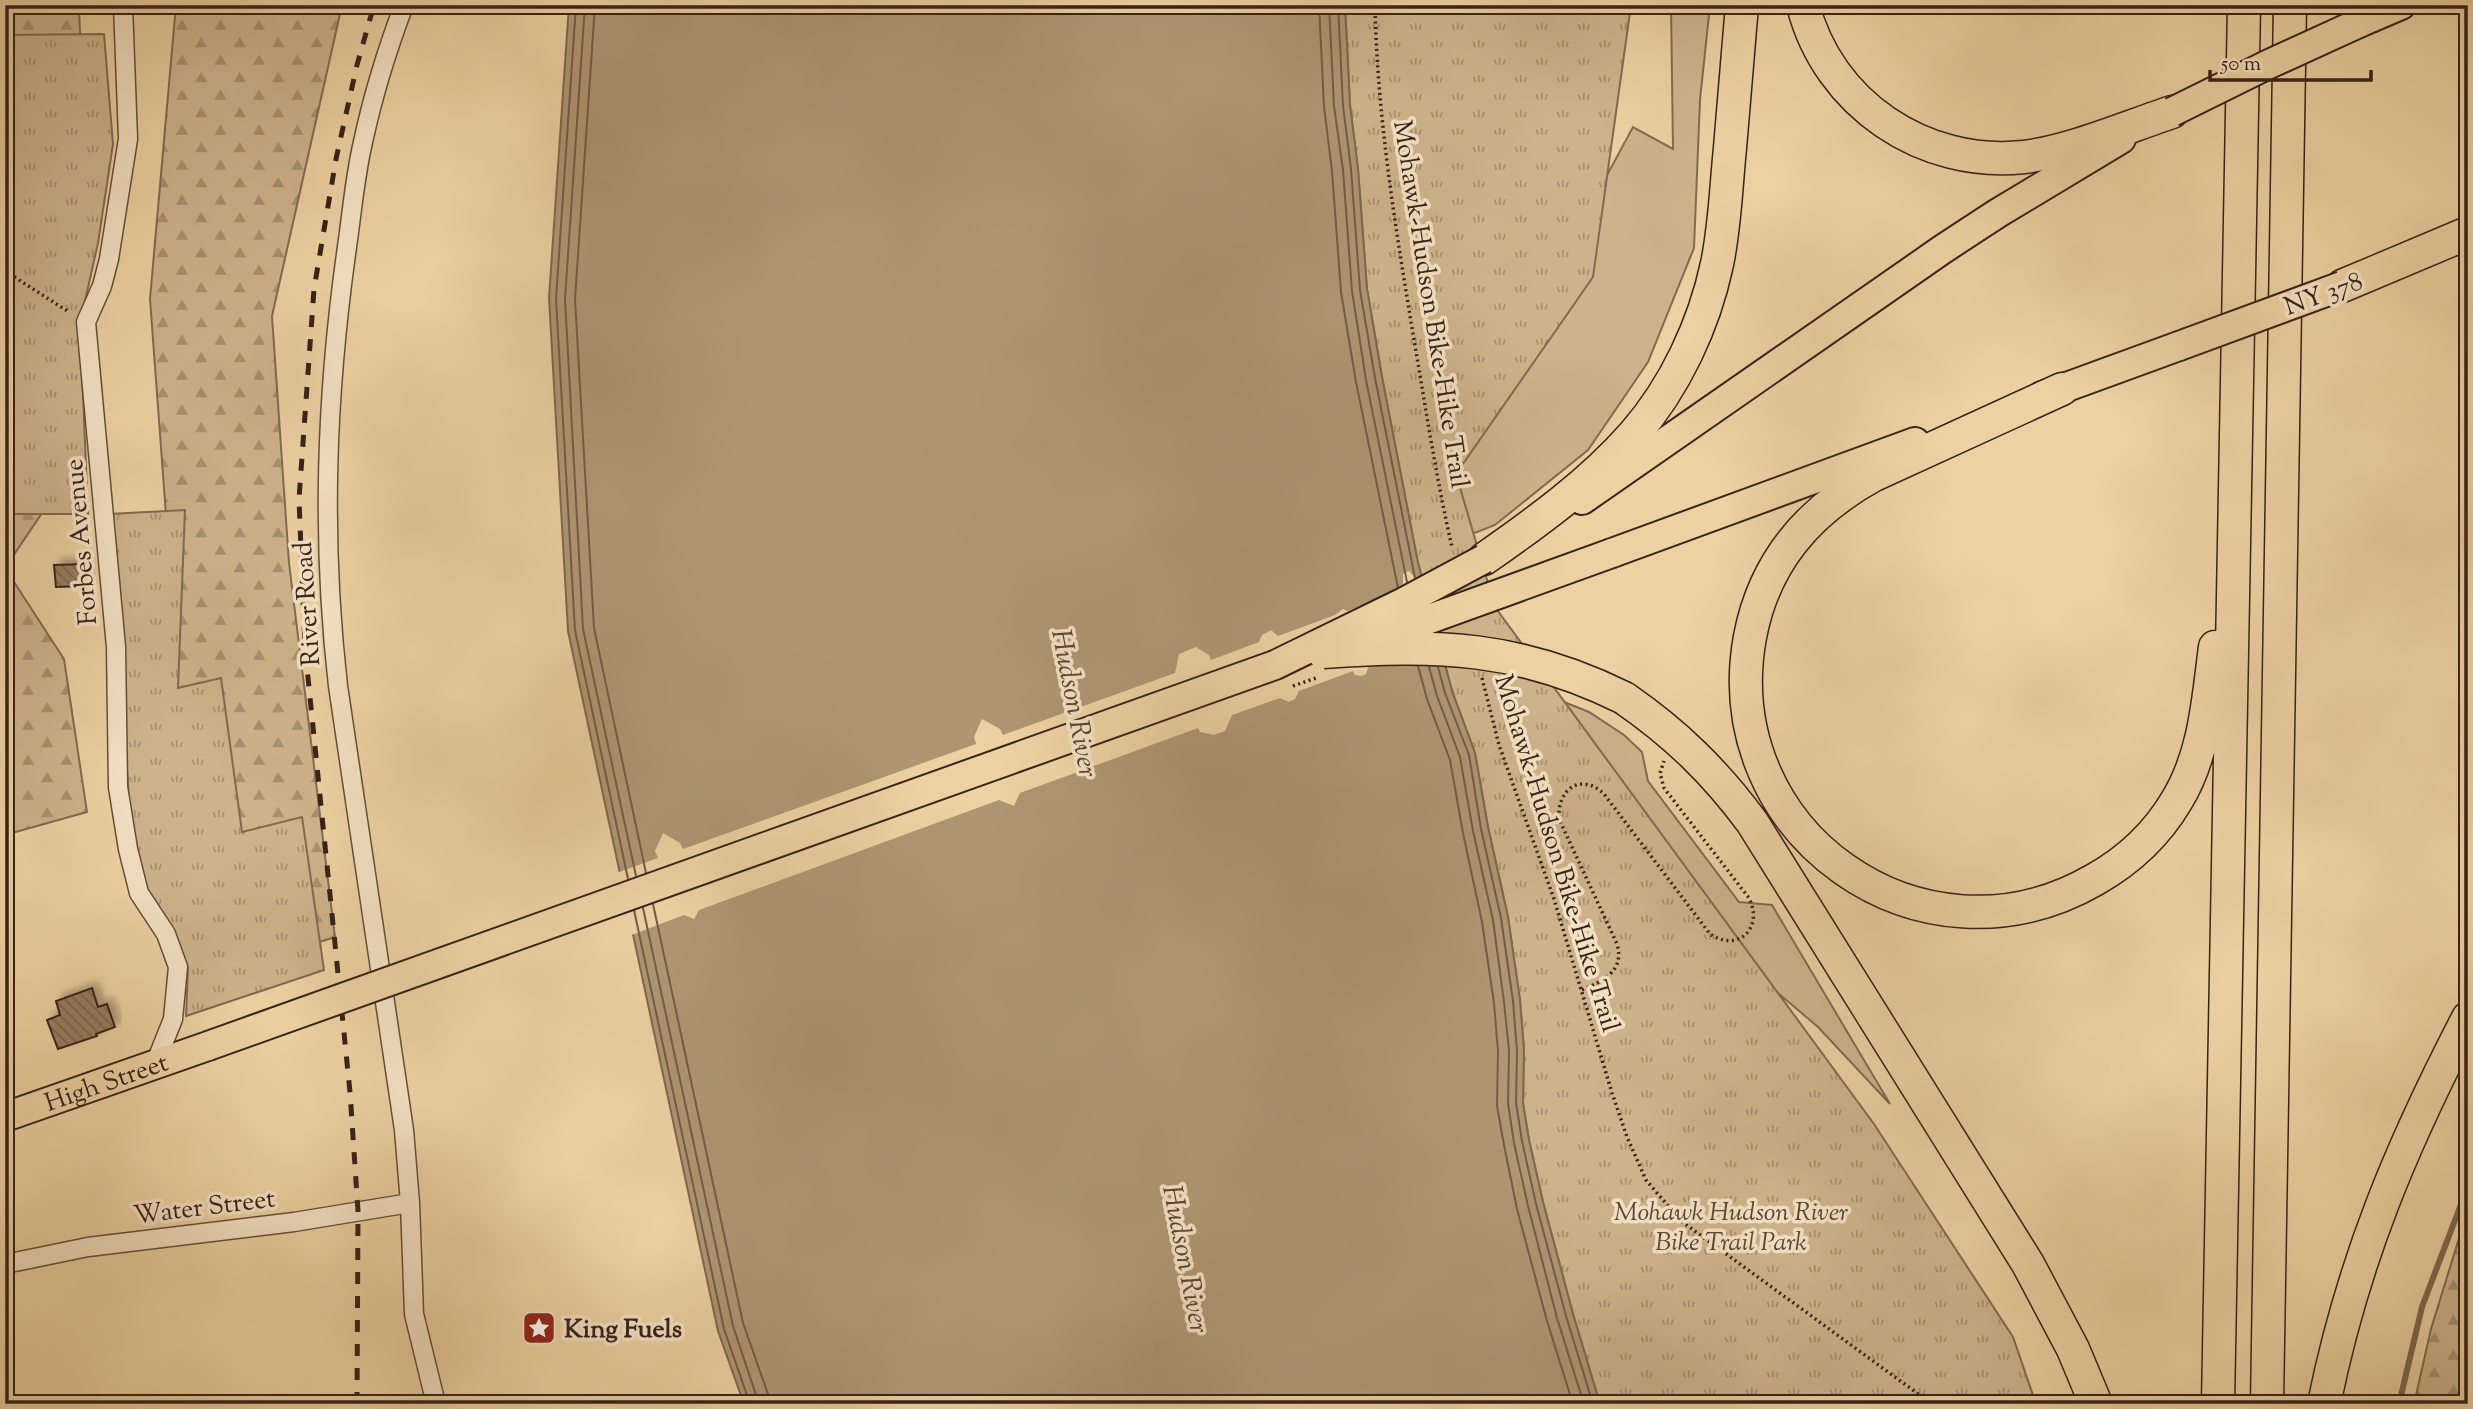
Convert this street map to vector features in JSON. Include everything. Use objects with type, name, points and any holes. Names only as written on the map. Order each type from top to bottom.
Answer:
[{"type":"highway","points":[[1469,557],[1558,511],[1635,433],[1656,406],[1691,343],[1717,265],[1723,226],[1742,5]]},
{"type":"highway","points":[[1803,5],[1817,43],[1846,88],[1867,110],[1891,128],[1941,150],[1999,159],[2027,156],[2058,150],[2172,112]]},
{"type":"highway","points":[[2234,5],[2242,116]]},
{"type":"highway","points":[[2218,1404],[2244,5]]},
{"type":"highway","points":[[2267,1404],[2290,5]]},
{"type":"highway","points":[[2342,286],[2468,233]]},
{"type":"highway","points":[[2062,389],[1848,489],[1825,506],[1796,537],[1773,570],[1762,595],[1753,623],[1745,681],[1753,741],[1763,769],[1793,823],[1816,848],[1843,870],[1871,887],[1937,909],[2007,911],[2045,902],[2078,889],[2112,870],[2138,849],[2160,825],[2178,800],[2191,773],[2206,718],[2235,482]]},
{"type":"highway","points":[[1325,663],[1400,648],[1446,649],[1487,653],[1560,670],[1624,698],[1654,719],[1706,765],[1752,822],[2028,1264],[2073,1349],[2096,1404]]},
{"type":"highway","points":[[2324,1404],[2349,1297],[2381,1203],[2420,1112],[2468,1018]]},
{"type":"main road","points":[[1558,511],[1998,212],[2172,112],[2267,65],[2401,5]]},
{"type":"main road","name":"NY 378","points":[[1280,677],[1325,663],[1412,625],[2468,240]]},
{"type":"main road","name":"NY 378","points":[[1280,677],[1413,597],[1469,557]]},
{"type":"main road","name":"High Street","points":[[5,1117],[1280,677]]},
{"type":"street","name":"Forbes Avenue","points":[[123,5],[128,139],[109,259],[102,286],[86,322],[116,647],[118,787],[128,849],[139,894],[166,934],[178,967],[173,1019],[155,1064]]},
{"type":"street","name":"River Road","points":[[404,5],[377,85],[362,144],[339,305],[331,371],[327,557],[338,685],[404,1130],[414,1314],[436,1404]]},
{"type":"street","name":"Water Street","points":[[5,1264],[88,1247],[294,1222],[410,1203]]},
{"type":"path","name":"Mohawk-Hudson Bike-Hike Trail","points":[[1374,5],[1377,64],[1392,198],[1420,376],[1469,557]]},
{"type":"path","points":[[5,271],[86,322]]},
{"type":"path","points":[[1280,677],[1325,663]]},
{"type":"path","name":"Mohawk-Hudson Bike-Hike Trail","points":[[1480,670],[1499,745],[1555,899],[1627,1137],[1646,1180],[1662,1202],[1681,1221],[1932,1404]]},
{"type":"path","points":[[1582,990],[1607,978],[1617,967],[1620,956],[1617,944],[1559,820],[1560,800],[1566,791],[1574,786],[1592,786],[1604,794],[1710,934],[1721,940],[1741,938],[1749,931],[1754,921],[1754,909],[1749,898],[1664,788],[1660,773],[1666,757]]},
{"type":"green space","points":[[5,5],[71,5],[79,10],[85,146],[67,476],[5,568]]},
{"type":"green space","points":[[176,5],[342,5],[272,316],[289,563],[335,937],[206,979],[172,813],[174,623],[150,299]]},
{"type":"green space","name":"Mohawk Hudson River Bike Trail Park","points":[[1345,5],[1631,5],[1593,277],[1456,474],[1495,607],[1874,1124],[2013,1337],[2036,1404],[1600,1404],[1573,1314],[1529,1140],[1523,1103],[1524,1050],[1520,1000],[1508,917],[1475,753],[1452,691],[1418,563],[1382,377],[1367,289],[1350,105]]},
{"type":"green space","points":[[1671,5],[1710,5],[1700,100],[1694,248],[1648,362],[1588,450],[1495,525],[1434,549],[1440,374],[1564,255],[1633,127],[1673,149]]},
{"type":"green space","points":[[104,34],[113,144],[98,243],[80,323],[88,514],[5,514],[5,35]]},
{"type":"green space","points":[[185,510],[178,688],[221,678],[242,832],[302,817],[324,970],[186,1016],[188,968],[165,916],[146,892],[133,836],[110,514]]},
{"type":"green space","points":[[5,568],[64,659],[87,812],[5,835]]},
{"type":"green space","points":[[1544,694],[1589,712],[1624,735],[1642,752],[1648,781],[1739,902],[1772,905],[1890,1104],[1818,1027],[1533,785]]},
{"type":"green space","points":[[2468,1220],[2468,1404],[2414,1404],[2431,1329],[2460,1235]]},
{"type":"water","name":"Hudson River","points":[[569,5],[1345,5],[1350,105],[1367,289],[1382,377],[1418,563],[1452,691],[1475,753],[1508,917],[1520,1000],[1524,1050],[1523,1103],[1529,1140],[1573,1314],[1600,1404],[744,1404],[718,1331],[568,631],[549,298]]},
{"type":"pier","points":[[1409,571],[1416,579],[1425,574],[1441,639],[1369,665],[1366,674],[1361,676],[1355,675],[1353,671],[1299,691],[1295,699],[1289,702],[1280,698],[1232,715],[1225,731],[1214,735],[1200,732],[1198,728],[1020,793],[1014,806],[999,800],[699,910],[694,919],[684,915],[629,936],[616,873],[658,858],[655,851],[663,833],[680,843],[683,849],[976,744],[974,737],[982,719],[1000,729],[1003,735],[1175,673],[1179,654],[1196,647],[1209,655],[1211,660],[1259,642],[1262,635],[1271,630],[1278,636],[1335,615],[1343,609],[1347,611],[1368,603],[1403,585],[1403,574]]},
{"type":"building","points":[[85,564],[86,586],[56,587],[54,565]]},
{"type":"building","points":[[92,988],[98,1007],[107,1004],[115,1027],[58,1049],[47,1020],[60,1015],[56,1001]]},
{"type":"waterway","points":[[2399,1404],[2422,1307],[2468,1186]]},
{"type":"railway","points":[[357,1404],[358,1211],[350,1092],[305,648],[299,499],[314,289],[336,159],[357,65],[374,5]]},
{"type":"place","name":"King Fuels","points":[[539,1328]]}]
